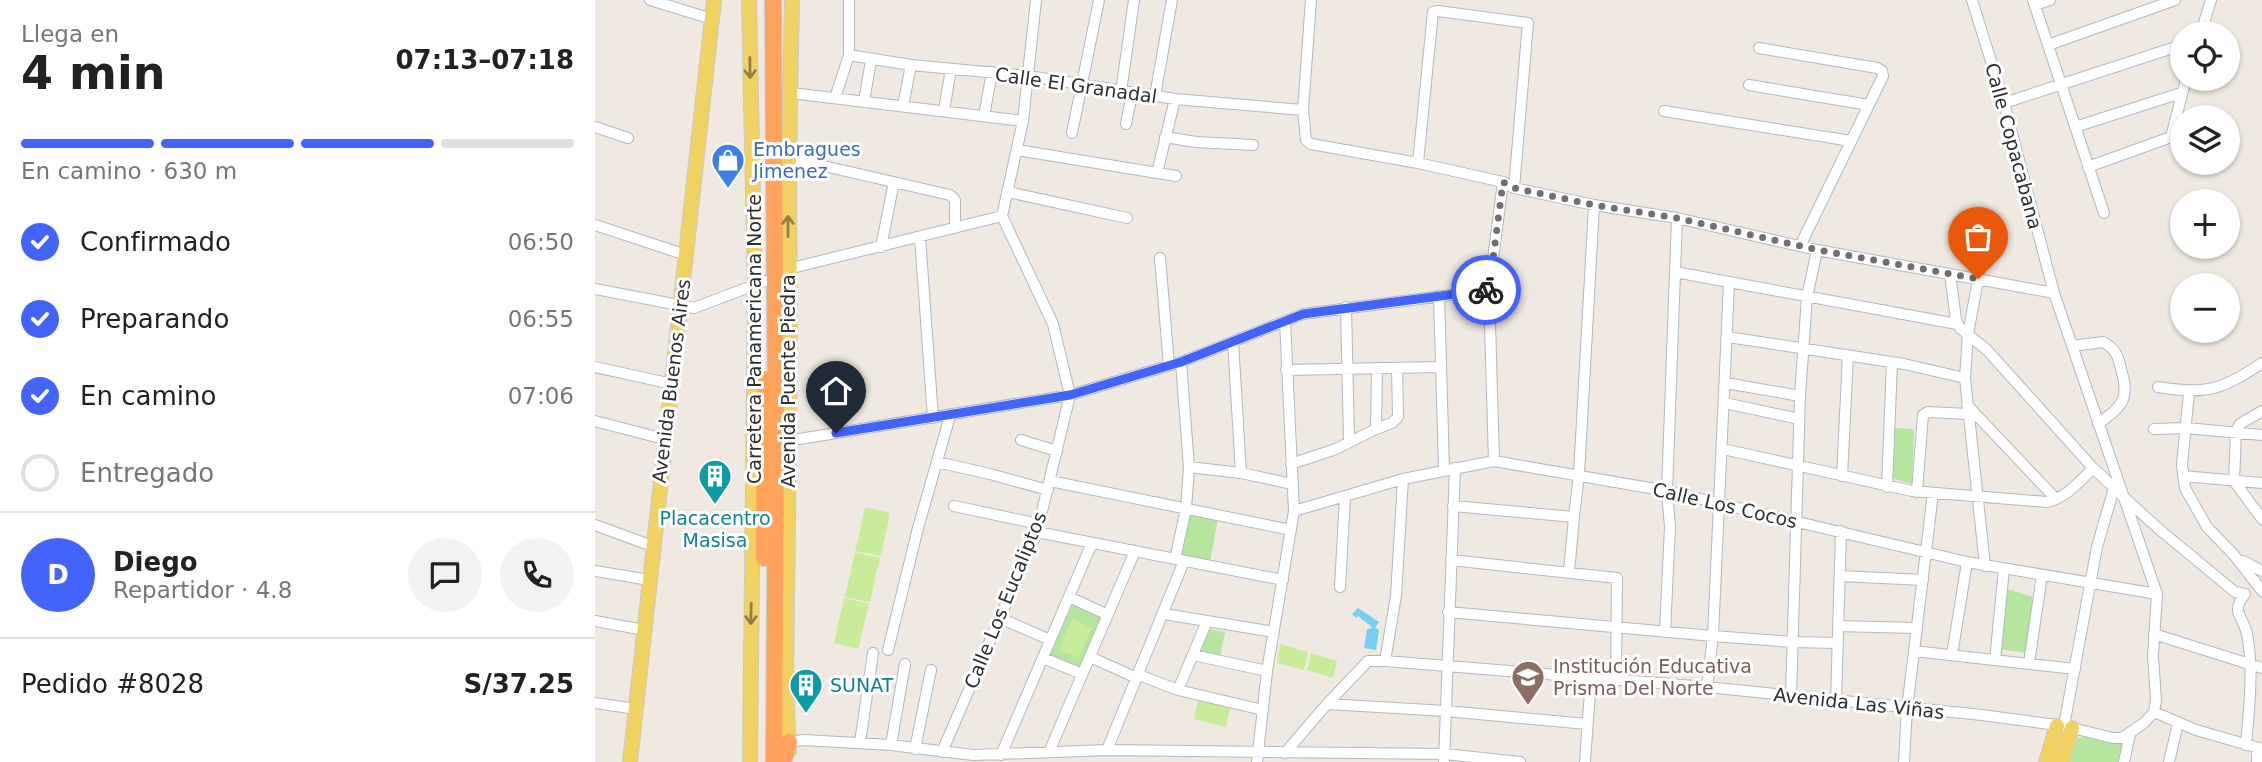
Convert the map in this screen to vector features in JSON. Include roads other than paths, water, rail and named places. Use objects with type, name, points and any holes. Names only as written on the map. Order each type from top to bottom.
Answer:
[{"type":"highway","name":"Carretera Panamericana Norte","points":[[764,762],[760,282],[766,0]]},
{"type":"highway","name":"Carretera Panamericana Norte","points":[[773,0],[776,411],[774,762]]},
{"type":"highway","points":[[783,762],[789,743]]},
{"type":"main road","name":"Avenida Buenos Aires","points":[[630,762],[713,0]]},
{"type":"main road","name":"Avenida Puente Piedra","points":[[749,0],[760,282],[750,762]]},
{"type":"main road","name":"Avenida Puente Piedra","points":[[789,762],[786,686],[792,0]]},
{"type":"main road","points":[[2046,762],[2064,727]]},
{"type":"main road","points":[[2061,762],[2064,727]]},
{"type":"street","points":[[650,0],[712,19]]},
{"type":"street","points":[[835,98],[849,55],[849,0]]},
{"type":"street","points":[[788,270],[1002,216],[1023,121],[1036,0]]},
{"type":"street","points":[[1072,133],[1099,0]]},
{"type":"street","points":[[1126,124],[1134,0]]},
{"type":"street","points":[[1155,96],[1172,0]]},
{"type":"street","points":[[1311,0],[1303,110],[1306,139],[1311,144],[1418,163],[1503,182],[1514,188],[1594,205],[1677,218],[1818,250],[2054,293]]},
{"type":"street","name":"Calle Copacabana","points":[[1972,0],[2004,103],[2054,293],[2157,594]]},
{"type":"street","points":[[2050,0],[2034,3],[2103,214]]},
{"type":"street","points":[[2048,46],[2175,0]]},
{"type":"street","points":[[2205,21],[2211,0]]},
{"type":"street","points":[[1418,163],[1433,12],[1528,23],[1514,188]]},
{"type":"street","points":[[1759,48],[1882,71],[1883,76],[1869,106],[1800,246]]},
{"type":"street","points":[[2004,103],[2170,49]]},
{"type":"street","name":"Calle El Granadal","points":[[849,55],[911,65],[1029,76],[1175,99],[1303,110]]},
{"type":"street","points":[[864,102],[871,60]]},
{"type":"street","points":[[903,106],[911,65]]},
{"type":"street","points":[[944,111],[951,69]]},
{"type":"street","points":[[984,116],[992,72]]},
{"type":"street","points":[[1749,85],[1869,106]]},
{"type":"street","points":[[791,93],[1023,121]]},
{"type":"street","points":[[2075,127],[2181,93]]},
{"type":"street","points":[[2088,167],[2171,137],[2181,93]]},
{"type":"street","points":[[1157,173],[1175,99]]},
{"type":"street","points":[[1664,111],[1851,141]]},
{"type":"street","points":[[595,127],[628,138]]},
{"type":"street","points":[[1165,137],[1196,142],[1253,145]]},
{"type":"street","points":[[1017,150],[1176,176]]},
{"type":"street","points":[[789,158],[953,197],[955,228]]},
{"type":"street","points":[[881,247],[894,182]]},
{"type":"street","points":[[1494,461],[1489,290],[1503,182]]},
{"type":"street","points":[[1008,192],[1127,218]]},
{"type":"street","points":[[1569,572],[1579,474],[1594,205]]},
{"type":"street","name":"Calle Los Eucaliptos","points":[[942,752],[1038,528],[1070,395],[1053,324],[1002,216]]},
{"type":"street","points":[[1665,631],[1677,218]]},
{"type":"street","points":[[595,225],[686,254]]},
{"type":"street","points":[[920,237],[933,418]]},
{"type":"street","points":[[1791,696],[1800,396],[1807,297],[1818,250]]},
{"type":"street","points":[[1160,258],[1168,365]]},
{"type":"street","points":[[1675,272],[1958,324],[1987,350],[2114,488],[2159,530],[2235,592],[2245,594]]},
{"type":"street","points":[[1950,274],[1958,324]]},
{"type":"street","points":[[1978,279],[1968,334],[1965,378],[1986,566]]},
{"type":"street","points":[[595,289],[681,307],[700,306],[760,282]]},
{"type":"street","points":[[1707,687],[1713,636],[1729,283]]},
{"type":"street","points":[[787,441],[1070,395],[1181,362],[1303,314],[1489,290]]},
{"type":"street","points":[[1439,296],[1440,367],[1453,506],[1445,758]]},
{"type":"street","points":[[1346,307],[1349,440]]},
{"type":"street","points":[[1257,758],[1267,671],[1294,511],[1285,321]]},
{"type":"street","points":[[1728,337],[1892,362],[1965,378]]},
{"type":"street","points":[[1233,342],[1241,473]]},
{"type":"street","points":[[2072,346],[2103,342],[2117,352],[2127,388],[2116,411],[2098,424]]},
{"type":"street","points":[[1842,476],[1848,355]]},
{"type":"street","points":[[1107,750],[1164,614],[1180,560],[1189,467],[1181,362]]},
{"type":"street","points":[[1887,487],[1892,362]]},
{"type":"street","points":[[2158,387],[2189,392],[2210,390],[2262,363]]},
{"type":"street","points":[[595,367],[672,384]]},
{"type":"street","points":[[1286,370],[1440,367]]},
{"type":"street","points":[[1376,429],[1377,368]]},
{"type":"street","points":[[1291,464],[1336,449],[1349,440],[1392,423],[1398,417],[1397,368]]},
{"type":"street","points":[[1726,383],[1800,396]]},
{"type":"street","points":[[2189,392],[2183,476],[2185,488],[2197,512],[2259,579],[2238,606],[2238,614],[2257,666],[2257,762]]},
{"type":"street","points":[[1724,403],[1799,419]]},
{"type":"street","points":[[1917,492],[1923,415],[1928,412],[1967,410],[2056,499]]},
{"type":"street","points":[[2262,411],[2240,425],[2236,432],[2234,481],[2262,519]]},
{"type":"street","points":[[888,650],[918,528],[950,416]]},
{"type":"street","points":[[595,421],[664,439]]},
{"type":"street","points":[[2154,429],[2186,428],[2262,435]]},
{"type":"street","points":[[1021,440],[1057,451]]},
{"type":"street","points":[[1723,449],[1917,492],[2047,502],[2056,499],[2093,468]]},
{"type":"street","name":"Calle Los Cocos","points":[[1294,511],[1403,479],[1494,461],[1667,491],[1986,566],[2157,594]]},
{"type":"street","points":[[937,462],[1049,486],[1291,530]]},
{"type":"street","points":[[1189,467],[1241,473],[1291,484]]},
{"type":"street","points":[[2183,476],[2262,483]]},
{"type":"street","points":[[1385,661],[1396,596],[1403,479]]},
{"type":"street","points":[[2064,727],[2102,529],[2114,488]]},
{"type":"street","points":[[1904,762],[1907,709],[1933,493]]},
{"type":"street","points":[[1340,587],[1345,497]]},
{"type":"street","points":[[954,506],[1092,543],[1283,580]]},
{"type":"street","points":[[1453,506],[1574,517]]},
{"type":"street","points":[[595,525],[652,546]]},
{"type":"street","points":[[2139,537],[2159,530]]},
{"type":"street","points":[[1836,701],[1841,531]]},
{"type":"street","points":[[1001,755],[1092,543]]},
{"type":"street","points":[[1049,752],[1135,551]]},
{"type":"street","points":[[1451,560],[1618,578],[1616,679]]},
{"type":"street","points":[[1952,655],[1967,562]]},
{"type":"street","points":[[1995,660],[2004,569]]},
{"type":"street","points":[[595,571],[649,580]]},
{"type":"street","points":[[2029,663],[2042,575]]},
{"type":"street","points":[[1839,576],[1923,580]]},
{"type":"street","points":[[2124,762],[2130,734],[2154,712],[2157,594]]},
{"type":"street","points":[[1069,597],[1108,615]]},
{"type":"street","points":[[1448,612],[1713,636],[1838,643]]},
{"type":"street","points":[[1164,614],[1274,632]]},
{"type":"street","points":[[1000,618],[1051,640]]},
{"type":"street","points":[[595,621],[644,630]]},
{"type":"street","points":[[1178,690],[1207,621]]},
{"type":"street","points":[[1838,626],[1917,628]]},
{"type":"street","points":[[2154,634],[2257,666]]},
{"type":"street","points":[[1914,651],[2075,669]]},
{"type":"street","points":[[860,743],[873,653]]},
{"type":"street","points":[[1193,655],[1267,671]]},
{"type":"street","points":[[1090,656],[1178,690],[1263,710]]},
{"type":"street","points":[[1043,658],[1082,674]]},
{"type":"street","name":"Avenida Las Viñas","points":[[1285,754],[1368,661],[1707,687],[1982,715],[2064,727],[2113,738],[2130,734]]},
{"type":"street","points":[[891,746],[905,664]]},
{"type":"street","points":[[915,749],[931,670]]},
{"type":"street","points":[[1585,762],[1591,677]]},
{"type":"street","points":[[595,703],[636,709]]},
{"type":"street","points":[[1327,704],[1446,711],[1587,724]]},
{"type":"street","points":[[2154,712],[2178,723],[2255,747]]},
{"type":"street","points":[[2169,762],[2178,723]]},
{"type":"street","points":[[789,743],[804,740],[860,743],[1001,755],[1107,750],[1257,758],[1285,754],[1520,762]]},
{"type":"water","points":[[1358,608],[1379,622],[1375,628],[1379,630],[1376,650],[1364,648],[1367,629],[1373,628],[1352,614]]},
{"type":"place","name":"Embragues Jimenez","points":[[728,190]]},
{"type":"place","name":"Placacentro Masisa","points":[[715,506]]},
{"type":"place","name":"Institución Educativa Prisma Del Norte","points":[[1528,707]]},
{"type":"place","name":"SUNAT","points":[[806,715]]}]
